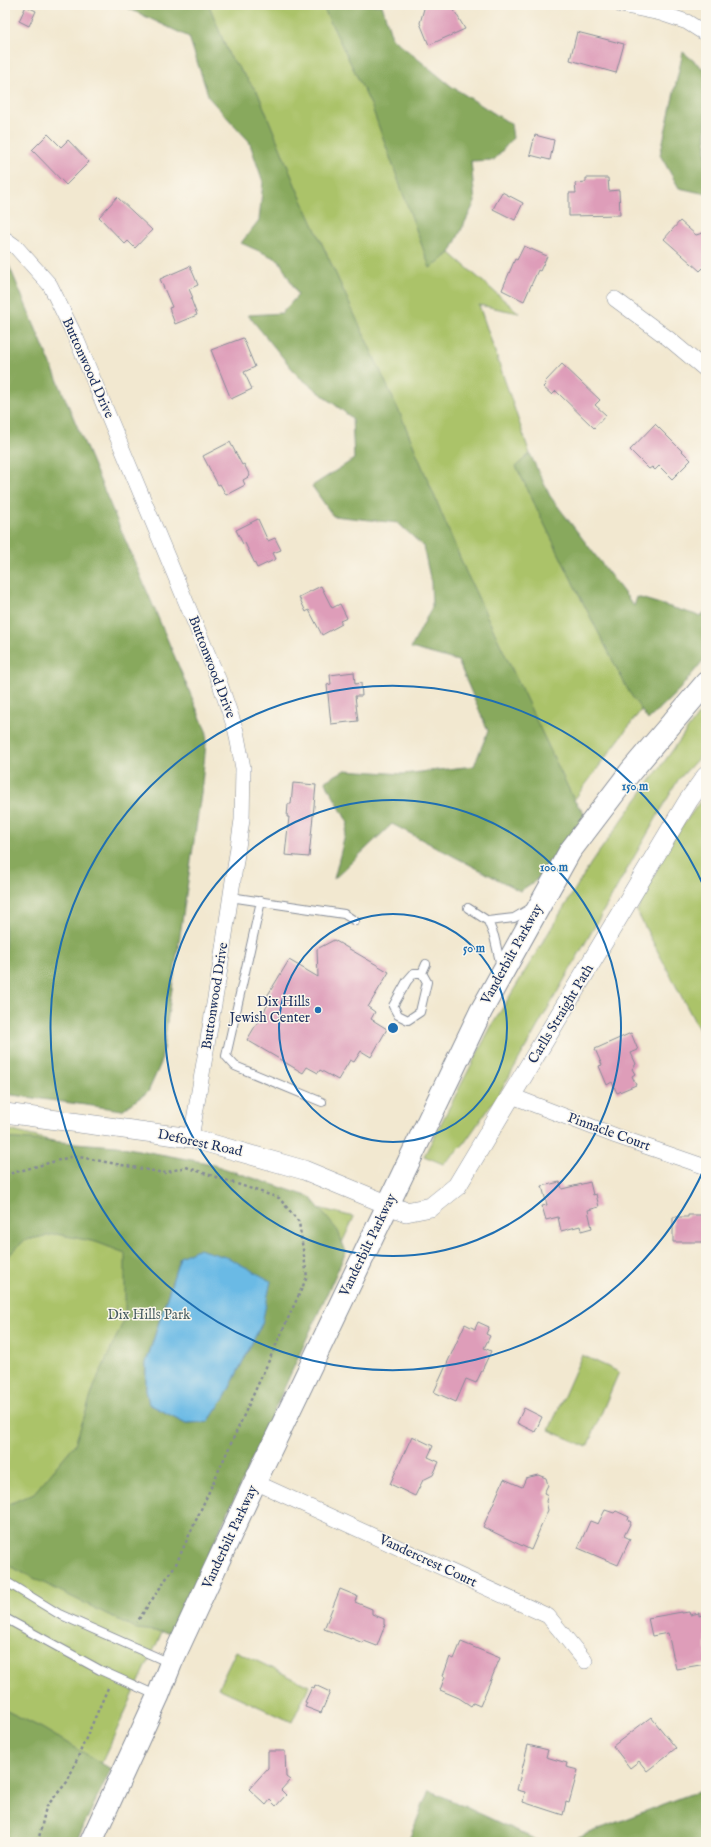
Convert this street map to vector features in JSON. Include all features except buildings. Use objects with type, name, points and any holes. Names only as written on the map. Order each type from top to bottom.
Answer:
[{"type":"main road","name":"Vanderbilt Parkway","points":[[91,1842],[158,1696],[171,1663],[255,1482],[481,1011],[570,851],[631,771],[706,683]]},
{"type":"street","points":[[621,5],[660,13],[687,22],[706,34]]},
{"type":"street","name":"Buttonwood Drive","points":[[5,239],[16,247],[50,285],[76,338],[219,681],[236,731],[243,768],[242,820],[192,1138]]},
{"type":"street","points":[[615,299],[669,339],[706,370]]},
{"type":"street","name":"Carlls Straight Path","points":[[388,1203],[406,1212],[431,1207],[456,1186],[512,1096],[688,801],[706,776]]},
{"type":"street","name":"Pinnacle Court","points":[[512,1096],[616,1136],[706,1167]]},
{"type":"street","name":"Deforest Road","points":[[5,1113],[192,1138],[304,1170],[388,1203]]},
{"type":"street","name":"Vandercrest Court","points":[[255,1482],[548,1616],[585,1661]]},
{"type":"lane","points":[[230,896],[344,914],[355,921]]},
{"type":"lane","points":[[261,901],[226,1056],[235,1066],[322,1102]]},
{"type":"lane","points":[[488,921],[514,918],[541,903]]},
{"type":"lane","points":[[468,908],[488,921],[494,936],[503,972]]},
{"type":"lane","points":[[422,973],[426,964]]},
{"type":"lane","points":[[414,973],[422,973],[427,982],[420,1012],[408,1020],[398,1015],[393,1006],[414,973]]},
{"type":"lane","points":[[5,1581],[59,1614],[171,1663]]},
{"type":"lane","points":[[5,1618],[100,1670],[158,1696]]},
{"type":"path","points":[[5,1174],[74,1156],[164,1173],[186,1167],[279,1198],[299,1222],[307,1276],[176,1564],[137,1622]]},
{"type":"path","points":[[38,1842],[46,1807],[67,1782],[108,1688]]},
{"type":"green space","points":[[121,5],[209,5],[229,55],[258,93],[296,187],[402,418],[466,572],[574,800],[585,815],[538,879],[520,891],[392,824],[334,879],[348,823],[325,781],[345,770],[403,774],[474,766],[488,731],[458,661],[411,648],[432,607],[431,582],[423,546],[398,523],[333,516],[312,486],[354,459],[352,418],[298,376],[248,315],[282,313],[298,295],[279,260],[241,243],[259,220],[263,182],[249,141],[209,98],[189,37]]},
{"type":"green space","points":[[207,5],[337,5],[443,259],[450,253],[519,313],[479,305],[530,454],[524,459],[647,702],[574,800],[477,626]]},
{"type":"green space","points":[[322,5],[382,5],[392,38],[451,86],[511,124],[513,138],[494,160],[471,161],[475,202],[450,253],[430,268],[371,105]]},
{"type":"green space","points":[[683,52],[706,71],[706,194],[679,188],[660,155]]},
{"type":"green space","points":[[5,256],[207,733],[201,794],[161,1063],[148,1092],[122,1110],[5,1094]]},
{"type":"green space","points":[[530,454],[550,496],[634,606],[637,597],[700,616],[706,611],[706,657],[679,690],[648,720],[629,692],[579,595],[516,466]]},
{"type":"green space","points":[[698,715],[706,722],[706,750],[678,780],[502,1089],[463,1145],[443,1164],[424,1156],[491,1027],[591,863]]},
{"type":"green space","points":[[702,799],[706,807],[706,1043],[637,912],[669,844]]},
{"type":"green space","name":"Dix Hills Park","points":[[5,1129],[354,1217],[65,1842],[5,1842]]},
{"type":"green space","points":[[5,1138],[117,1146],[208,1163],[310,1197],[338,1231],[346,1252],[181,1616],[171,1633],[137,1629],[5,1564],[5,1506],[34,1493],[75,1444],[95,1384],[125,1318],[125,1253],[96,1242],[56,1234],[25,1240],[5,1259]],"holes":[[[180,1257],[262,1323],[225,1397],[208,1422],[186,1423],[149,1404],[146,1389],[146,1363]]]},
{"type":"green space","points":[[582,1355],[619,1372],[587,1447],[549,1430]]},
{"type":"green space","points":[[236,1651],[309,1686],[292,1722],[218,1688]]},
{"type":"green space","points":[[5,1710],[42,1728],[111,1769],[76,1842],[5,1842]]},
{"type":"green space","points":[[706,1788],[706,1842],[565,1842]]},
{"type":"green space","points":[[429,1790],[541,1842],[408,1842]]},
{"type":"water","points":[[198,1249],[229,1258],[271,1281],[262,1323],[225,1397],[208,1422],[186,1423],[149,1404],[146,1389],[146,1363],[180,1257]]},
{"type":"place","name":"Dix Hills Jewish Center","points":[[318,1010]]}]
